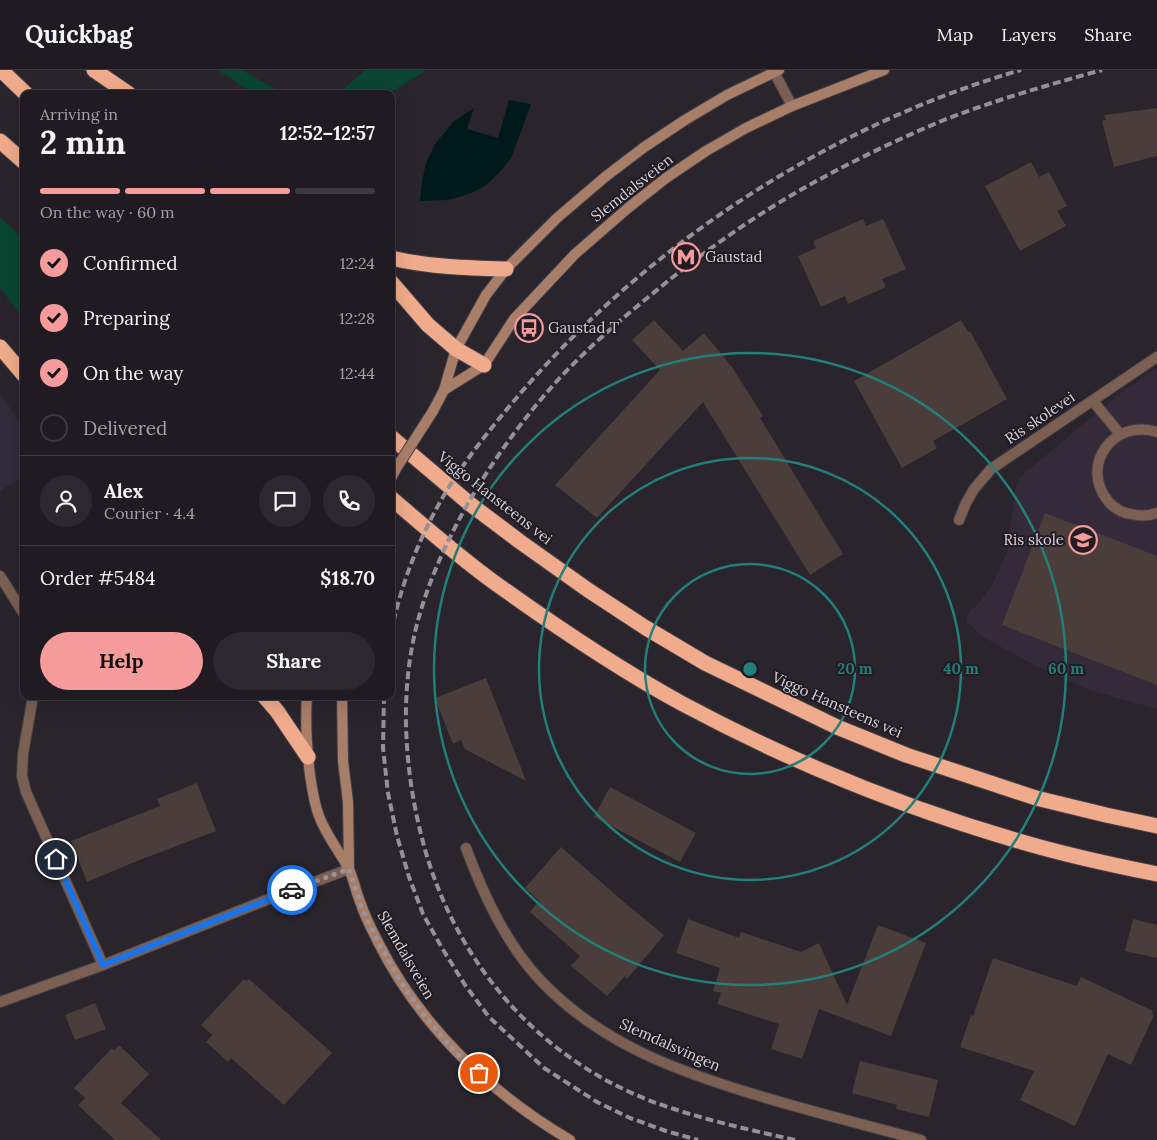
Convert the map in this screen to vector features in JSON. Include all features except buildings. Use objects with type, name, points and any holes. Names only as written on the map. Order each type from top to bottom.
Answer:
[{"type":"highway","points":[[1,70],[22,90]]},
{"type":"highway","points":[[94,70],[123,90]]},
{"type":"highway","points":[[0,140],[20,158]]},
{"type":"highway","points":[[395,259],[453,267],[506,269]]},
{"type":"highway","points":[[395,287],[428,325],[456,348],[484,365]]},
{"type":"highway","points":[[0,347],[20,370]]},
{"type":"highway","name":"Viggo Hansteens vei","points":[[395,441],[470,504],[519,541],[588,590],[646,628],[705,663],[836,726],[906,755],[1036,798],[1157,826]]},
{"type":"highway","points":[[395,501],[440,540],[494,582],[559,627],[616,665],[673,698],[748,737],[815,768],[888,798],[955,822],[1098,862],[1157,874]]},
{"type":"highway","points":[[267,700],[308,757]]},
{"type":"main road","name":"Slemdalsveien","points":[[444,390],[484,365],[514,320],[575,254],[666,178],[706,151],[746,128],[792,106],[884,70]]},
{"type":"main road","name":"Slemdalsveien","points":[[395,471],[433,411],[444,390],[456,348],[486,294],[506,269],[557,218],[643,148],[719,100],[775,71]]},
{"type":"main road","name":"Slemdalsveien","points":[[306,700],[308,757],[312,793],[318,815],[328,836],[349,869],[361,906],[379,944],[401,982],[424,1015],[455,1052],[492,1086],[570,1140]]},
{"type":"main road","name":"Slemdalsveien","points":[[342,700],[343,761],[348,802],[349,869]]},
{"type":"street","points":[[775,71],[792,106]]},
{"type":"street","name":"Ris skolevei","points":[[959,520],[974,489],[991,469],[1157,357]]},
{"type":"street","points":[[1093,401],[1120,434]]},
{"type":"street","points":[[1157,432],[1148,429],[1133,429],[1120,434],[1109,443],[1101,455],[1098,468],[1099,482],[1104,495],[1113,506],[1125,513],[1139,516],[1157,513]]},
{"type":"street","points":[[0,576],[20,608]]},
{"type":"street","points":[[32,700],[23,754],[22,776],[26,792],[103,965]]},
{"type":"street","name":"Slemdalsvingen","points":[[466,848],[478,882],[505,933],[516,949],[542,981],[588,1022],[641,1053],[706,1080],[792,1106],[921,1140]]},
{"type":"street","points":[[0,1002],[103,965],[349,869]]},
{"type":"shaded area","points":[[509,100],[531,104],[511,158],[498,174],[485,186],[469,194],[448,200],[420,201],[426,163],[435,144],[454,121],[474,108],[467,129],[498,138]]},
{"type":"shaded area","name":"Ris skole","points":[[1157,368],[1157,709],[1089,690],[1034,665],[983,637],[967,622],[966,618],[992,585],[1007,552],[1015,489],[1020,477],[1123,391]]},
{"type":"shaded area","points":[[0,394],[20,422],[20,478],[0,491]]},
{"type":"green space","points":[[218,70],[242,70],[277,90],[248,90]]},
{"type":"green space","points":[[366,70],[427,70],[394,90],[342,90]]},
{"type":"green space","points":[[0,217],[20,235],[20,314],[0,288]]},
{"type":"railway","points":[[395,617],[407,574],[423,536],[442,499],[465,463],[508,408],[560,350],[616,297],[676,247],[740,201],[807,160],[876,125],[948,94],[1021,70]]},
{"type":"railway","points":[[795,1140],[689,1114],[630,1092],[589,1070],[551,1043],[518,1012],[488,978],[463,939],[442,897],[426,853],[413,797],[406,739],[406,710],[407,681],[417,624],[427,591],[455,527],[492,465],[512,436],[556,382],[583,354],[673,277],[727,236],[765,211],[839,169],[883,147],[944,120],[983,106],[1102,70]]},
{"type":"railway","points":[[384,700],[383,748],[388,793],[397,836],[409,877],[423,914],[465,985],[489,1017],[544,1068],[597,1102],[630,1118],[698,1140]]},
{"type":"way so far","points":[[292,890],[349,869],[361,906],[379,944],[401,982],[424,1015],[455,1052],[479,1073]]},
{"type":"place","name":"Gaustad","points":[[686,257]]},
{"type":"place","name":"Gaustad T","points":[[529,328]]},
{"type":"place","name":"Ris skole","points":[[1083,540]]},
{"type":"route","points":[[56,859],[103,965],[292,890]]}]
